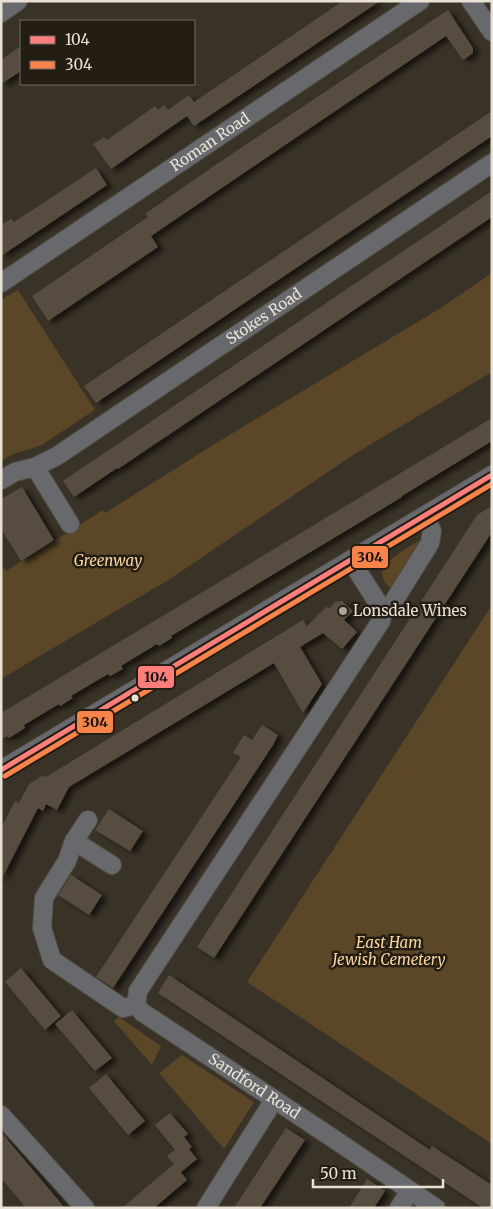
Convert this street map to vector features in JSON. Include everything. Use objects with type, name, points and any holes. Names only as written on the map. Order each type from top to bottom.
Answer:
[{"type":"street","points":[[1,12],[18,1]]},
{"type":"street","name":"Roman Road","points":[[1,283],[420,1]]},
{"type":"street","points":[[471,1],[492,32]]},
{"type":"street","name":"Stokes Road","points":[[1,480],[15,472],[35,467],[63,452],[492,163]]},
{"type":"street","points":[[35,467],[70,524]]},
{"type":"street","points":[[1,770],[492,475]]},
{"type":"street","points":[[382,612],[392,604],[430,543],[432,531],[425,516]]},
{"type":"street","points":[[88,820],[74,841],[67,861],[44,898],[42,928],[45,942],[52,960],[122,1008],[136,1005],[138,991],[381,621],[382,612],[351,561]]},
{"type":"street","points":[[74,841],[112,865]]},
{"type":"street","name":"Sandford Road","points":[[136,1005],[142,1012],[436,1208]]},
{"type":"street","points":[[206,1208],[274,1100]]},
{"type":"street","points":[[1,1115],[85,1208]]},
{"type":"street","points":[[399,1208],[410,1190]]},
{"type":"green space","name":"Greenway","points":[[492,273],[492,372],[356,453],[170,579],[1,679],[1,570],[4,568],[6,571],[103,510],[105,513],[213,445],[439,309]]},
{"type":"green space","points":[[18,290],[95,410],[40,446],[13,454],[1,461],[1,300]]},
{"type":"green space","points":[[426,537],[394,590],[385,582],[382,575],[385,567],[399,553]]},
{"type":"green space","name":"East Ham Jewish Cemetery","points":[[492,605],[492,1144],[247,982]]},
{"type":"green space","points":[[119,1017],[161,1046],[152,1065],[114,1021]]},
{"type":"green space","points":[[182,1055],[254,1102],[224,1149],[159,1073]]},
{"type":"building","points":[[343,1],[380,1],[194,126],[187,116],[111,169],[93,144],[104,137],[107,140],[155,106],[158,110],[164,105],[168,110],[189,95],[194,102]]},
{"type":"building","points":[[448,10],[473,48],[473,53],[463,60],[446,36],[151,236],[158,247],[48,321],[32,296],[148,217],[145,214],[211,168]]},
{"type":"building","points":[[20,47],[20,72],[1,84],[1,60]]},
{"type":"building","points":[[492,111],[492,136],[96,403],[84,386]]},
{"type":"building","points":[[96,168],[107,185],[1,256],[1,225],[11,219],[14,222]]},
{"type":"building","points":[[492,191],[492,217],[74,497],[63,481]]},
{"type":"building","points":[[492,418],[492,441],[171,636],[172,638],[159,646],[157,644],[121,666],[123,669],[110,676],[108,674],[71,696],[73,698],[60,706],[59,704],[24,725],[25,728],[9,738],[7,736],[1,739],[1,713]]},
{"type":"building","points":[[22,487],[54,540],[21,561],[1,529],[1,499]]},
{"type":"building","points":[[492,506],[492,532],[214,958],[197,947],[477,515]]},
{"type":"building","points":[[342,601],[353,611],[344,620],[357,632],[342,649],[323,633],[300,647],[322,684],[303,713],[274,663],[69,787],[57,810],[46,804],[43,811],[38,808],[1,880],[1,828],[15,801],[19,803],[29,784],[43,775],[46,777],[303,620],[307,626],[326,607],[330,608],[335,602]]},
{"type":"building","points":[[262,725],[278,735],[273,745],[113,988],[96,977],[241,757],[233,753],[244,735],[252,740]]},
{"type":"building","points":[[109,809],[143,831],[130,851],[95,830]]},
{"type":"building","points":[[71,875],[102,895],[89,915],[58,895]]},
{"type":"building","points":[[21,968],[61,1016],[45,1030],[5,982]]},
{"type":"building","points":[[169,975],[430,1150],[432,1146],[492,1185],[492,1208],[483,1208],[158,993]]},
{"type":"building","points":[[72,1010],[112,1058],[95,1071],[55,1024]]},
{"type":"building","points":[[106,1074],[145,1121],[128,1135],[89,1088]]},
{"type":"building","points":[[170,1113],[188,1134],[184,1137],[192,1147],[189,1149],[197,1159],[180,1171],[187,1180],[154,1208],[122,1208],[174,1164],[167,1156],[175,1150],[155,1125]]},
{"type":"building","points":[[286,1128],[305,1140],[260,1208],[234,1208]]},
{"type":"building","points":[[1,1132],[65,1208],[26,1208],[1,1178]]},
{"type":"building","points":[[367,1179],[385,1191],[374,1208],[349,1208]]},
{"type":"transit line","name":"104","points":[[1,770],[492,475]]},
{"type":"transit line","name":"304","points":[[5,776],[492,484]]},
{"type":"place","name":"Lonsdale Wines","points":[[343,611]]}]
